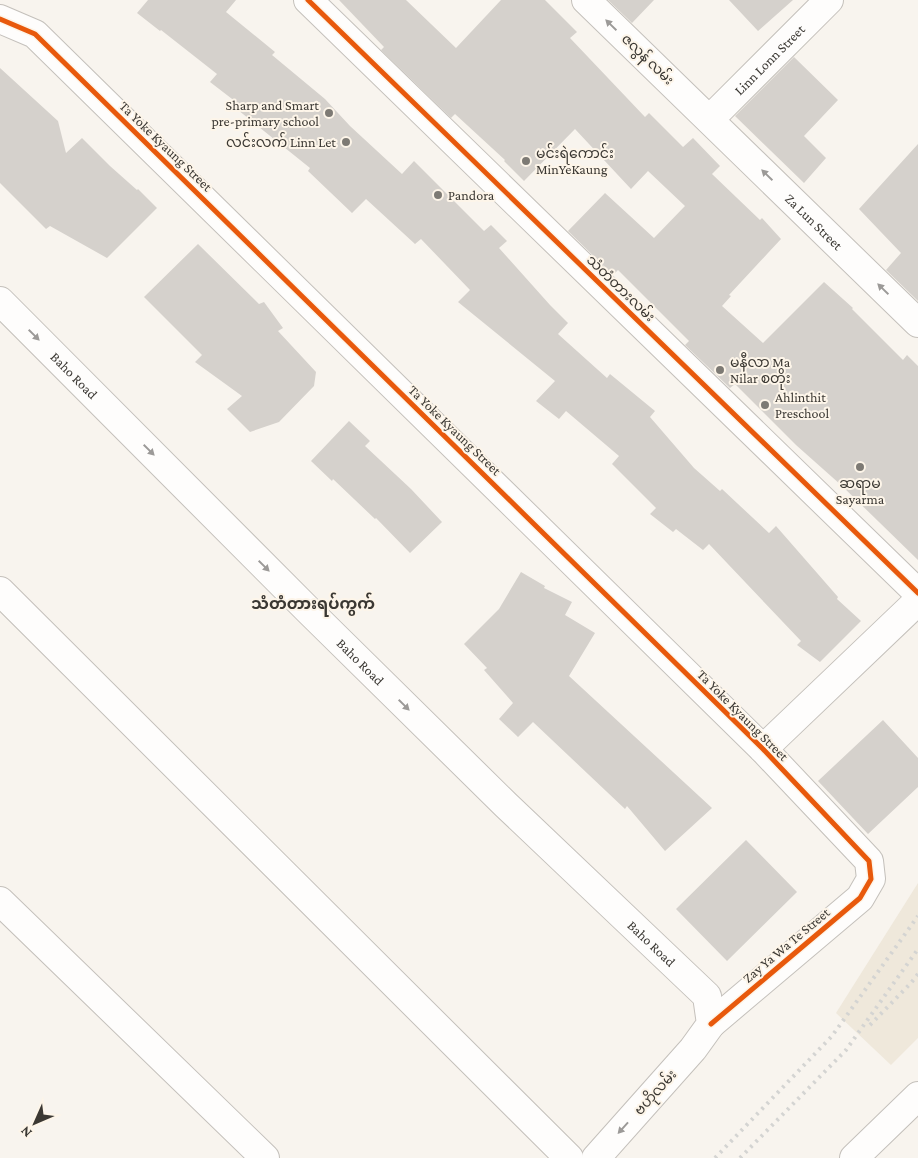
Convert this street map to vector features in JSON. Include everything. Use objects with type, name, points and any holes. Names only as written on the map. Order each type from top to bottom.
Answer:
[{"type":"street","name":"သံတံတားလမ်း","points":[[308,0],[918,593]]},
{"type":"street","name":"ဇလွန် လမ်း","points":[[586,0],[710,119]]},
{"type":"street","name":"Linn Lonn Street","points":[[710,119],[830,0]]},
{"type":"street","name":"Ta Yoke Kyaung Street","points":[[0,19],[36,34],[763,749],[869,861],[871,879]]},
{"type":"street","name":"Za Lun Street","points":[[710,119],[918,323]]},
{"type":"street","name":"Baho Road","points":[[0,301],[308,611],[484,784],[708,996],[711,1024]]},
{"type":"street","points":[[0,591],[569,1158]]},
{"type":"street","points":[[763,749],[918,601]]},
{"type":"street","name":"Zay Ya Wa Te Street","points":[[711,1024],[860,898],[871,879]]},
{"type":"street","points":[[0,901],[265,1158]]},
{"type":"street","name":"ဗဟိုလမ်း","points":[[596,1158],[693,1049],[711,1024]]},
{"type":"street","points":[[854,1158],[918,1096]]},
{"type":"shaded area","points":[[918,883],[918,1038],[891,1065],[836,1013]]},
{"type":"building","points":[[148,0],[236,0],[226,12],[275,52],[272,55],[325,99],[350,126],[402,174],[414,161],[484,231],[491,225],[507,241],[499,248],[568,323],[558,334],[607,378],[610,374],[655,411],[650,417],[694,468],[720,491],[722,489],[769,533],[776,526],[838,597],[837,599],[861,621],[820,662],[797,645],[801,641],[709,544],[703,550],[676,529],[673,532],[650,514],[656,508],[612,464],[619,456],[566,411],[559,419],[536,401],[555,381],[458,302],[470,290],[421,239],[415,244],[366,199],[352,213],[308,171],[310,168],[233,106],[236,102],[210,82],[217,74],[137,13]]},
{"type":"building","points":[[339,0],[406,0],[456,48],[501,0],[545,0],[577,32],[570,38],[645,117],[649,113],[683,147],[693,138],[720,166],[712,174],[760,220],[762,218],[781,239],[729,295],[731,296],[722,306],[763,343],[824,282],[853,308],[903,360],[907,355],[918,366],[918,560],[841,485],[796,445],[735,384],[730,388],[685,345],[689,341],[618,270],[613,275],[568,231],[605,193],[654,238],[685,206],[648,171],[631,189],[575,129],[524,181],[505,160],[455,114],[451,118],[381,50],[384,47]]},
{"type":"building","points":[[608,0],[654,0],[632,23]]},
{"type":"building","points":[[729,0],[793,0],[758,31]]},
{"type":"building","points":[[794,57],[838,100],[804,136],[826,158],[804,183],[735,116]]},
{"type":"building","points":[[0,68],[58,121],[66,153],[82,138],[157,208],[107,258],[50,226],[46,229],[0,183]]},
{"type":"building","points":[[918,144],[918,301],[886,270],[901,253],[859,209]]},
{"type":"building","points":[[198,244],[259,304],[264,302],[283,328],[278,331],[316,372],[314,386],[279,422],[250,432],[227,409],[242,396],[195,362],[202,355],[144,297]]},
{"type":"building","points":[[349,421],[370,441],[365,446],[411,489],[442,522],[410,553],[376,518],[311,461]]},
{"type":"building","points":[[521,572],[545,586],[544,588],[572,602],[565,615],[595,633],[569,676],[712,808],[665,851],[627,806],[625,809],[533,722],[518,737],[499,719],[513,703],[484,670],[487,668],[464,644],[499,609]]},
{"type":"building","points":[[883,720],[918,758],[918,787],[868,834],[818,781]]},
{"type":"building","points":[[746,840],[797,892],[727,961],[676,909]]},
{"type":"railway","points":[[715,1158],[832,1036],[918,916]]},
{"type":"railway","points":[[740,1158],[846,1050],[918,949]]},
{"type":"railway","points":[[870,1025],[918,974]]},
{"type":"cycle path","points":[[308,0],[918,593]]},
{"type":"cycle path","points":[[0,19],[35,34],[763,749],[869,861],[871,879],[860,898],[711,1024]]},
{"type":"place","name":"Sharp and Smart pre-primary school","points":[[329,113]]},
{"type":"place","name":"လင်းလက် Linn Let","points":[[346,142]]},
{"type":"place","name":"မင်းရဲကောင်း MinYeKaung","points":[[526,161]]},
{"type":"place","name":"Pandora","points":[[438,195]]},
{"type":"place","name":"မနီလာ Ma Nilar စတိုး","points":[[720,370]]},
{"type":"place","name":"Ahlinthit Preschool","points":[[765,405]]},
{"type":"place","name":"ဆရာမ Sayarma","points":[[860,467]]},
{"type":"district","name":"သံတံတားရပ်ကွက်","points":[[313,603]]}]
